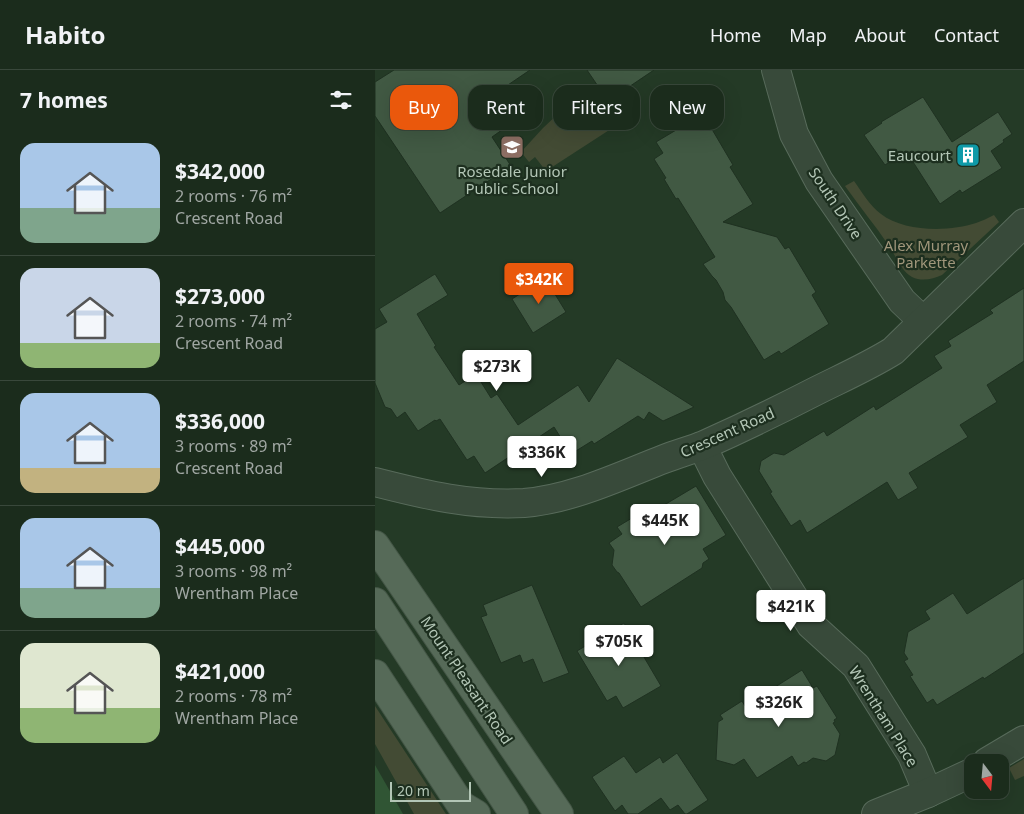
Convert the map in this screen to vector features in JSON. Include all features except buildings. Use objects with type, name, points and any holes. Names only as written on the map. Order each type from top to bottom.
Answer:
[{"type":"main road","name":"Mount Pleasant Road","points":[[375,545],[559,814]]},
{"type":"main road","points":[[375,602],[514,814]]},
{"type":"main road","points":[[375,674],[461,804],[476,814]]},
{"type":"street","name":"South Drive","points":[[776,70],[794,134],[819,181],[901,300],[923,321]]},
{"type":"street","name":"Crescent Road","points":[[376,483],[438,498],[464,502],[526,503],[577,492],[702,446],[877,361],[893,350],[1024,224]]},
{"type":"street","name":"Wrentham Place","points":[[702,446],[717,476],[811,625],[856,666],[912,755],[928,792]]},
{"type":"street","points":[[1000,754],[1024,740]]},
{"type":"street","points":[[876,814],[964,776]]},
{"type":"green space","points":[[553,119],[553,130],[609,130],[546,171],[535,157],[529,162],[521,152]]},
{"type":"green space","name":"Alex Murray Parkette","points":[[854,181],[877,211],[891,220],[902,224],[927,229],[953,228],[976,223],[994,215],[999,222],[942,275],[935,278],[916,279],[902,267],[884,238],[845,186]]},
{"type":"green space","points":[[375,706],[446,814],[414,814],[375,744]]},
{"type":"green space","points":[[1024,759],[1024,776],[1015,780],[1009,768]]},
{"type":"shaded area","points":[[375,765],[403,814],[375,814]]},
{"type":"place","name":"Rosedale Junior Public School","points":[[512,147]]},
{"type":"place","name":"Eaucourt","points":[[968,155]]}]
